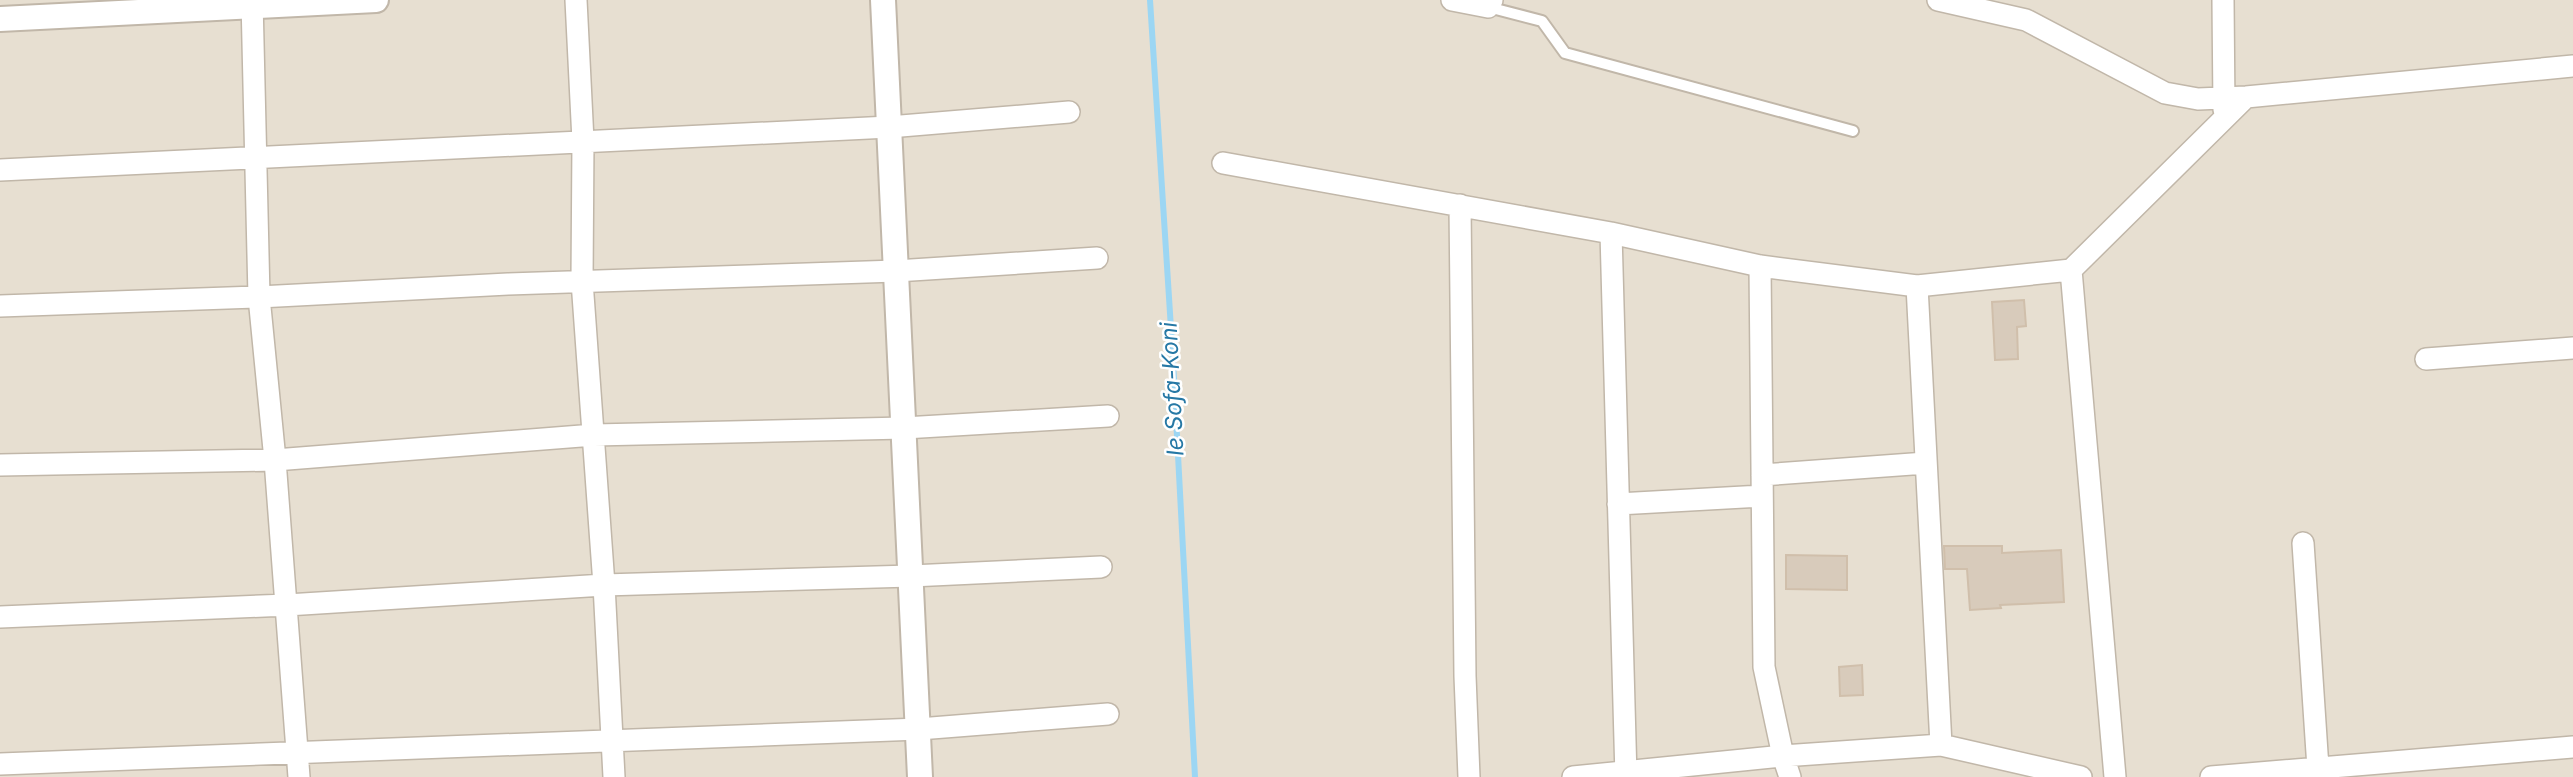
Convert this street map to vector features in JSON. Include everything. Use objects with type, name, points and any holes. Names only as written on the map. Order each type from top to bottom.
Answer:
[{"type":"street","points":[[0,19],[252,3],[376,0]]},
{"type":"street","points":[[576,0],[583,141],[582,281],[604,585],[614,777]]},
{"type":"street","points":[[883,0],[920,777]]},
{"type":"street","points":[[1452,0],[1490,4]]},
{"type":"street","points":[[1938,0],[2026,20],[2165,93],[2198,99],[2224,108]]},
{"type":"street","points":[[2222,0],[2224,108]]},
{"type":"street","points":[[252,3],[259,297],[275,460],[299,777]]},
{"type":"street","points":[[1223,163],[1611,233],[1760,266],[1917,286],[2071,270],[2224,108],[2246,97],[2573,66]]},
{"type":"street","points":[[0,170],[889,127],[1069,112]]},
{"type":"street","points":[[1460,205],[1465,676],[1469,777]]},
{"type":"street","points":[[1611,233],[1625,775]]},
{"type":"street","points":[[0,306],[259,297],[582,281],[896,271],[1097,258]]},
{"type":"street","points":[[1760,266],[1764,667],[1790,777]]},
{"type":"street","points":[[2071,270],[2115,777]]},
{"type":"street","points":[[1917,286],[1941,745]]},
{"type":"street","points":[[2426,359],[2573,348]]},
{"type":"street","points":[[0,465],[275,460],[594,435],[904,428],[1108,416]]},
{"type":"street","points":[[1618,504],[1926,463]]},
{"type":"street","points":[[2303,543],[2318,768]]},
{"type":"street","points":[[0,617],[286,605],[604,585],[911,576],[1101,567]]},
{"type":"street","points":[[0,764],[919,729],[1108,715]]},
{"type":"street","points":[[1573,777],[1625,775],[1783,756],[1941,745],[2081,777]]},
{"type":"street","points":[[2211,777],[2573,747]]},
{"type":"lane","points":[[1490,4],[1542,22],[1565,53],[1853,131]]},
{"type":"shaded area","points":[[0,0],[2573,0],[2573,777],[0,777]]},
{"type":"building","points":[[2024,300],[2026,326],[2017,327],[2018,359],[1995,360],[1992,302]]},
{"type":"building","points":[[1944,546],[2002,546],[2002,553],[2061,550],[2064,602],[2000,605],[2001,608],[1970,610],[1967,569],[1945,569]]},
{"type":"building","points":[[1786,555],[1847,556],[1847,590],[1786,589]]},
{"type":"building","points":[[1862,665],[1863,695],[1840,696],[1839,667]]},
{"type":"waterway","name":"le Sofa-Koni","points":[[1150,0],[1173,360],[1195,777]]}]
